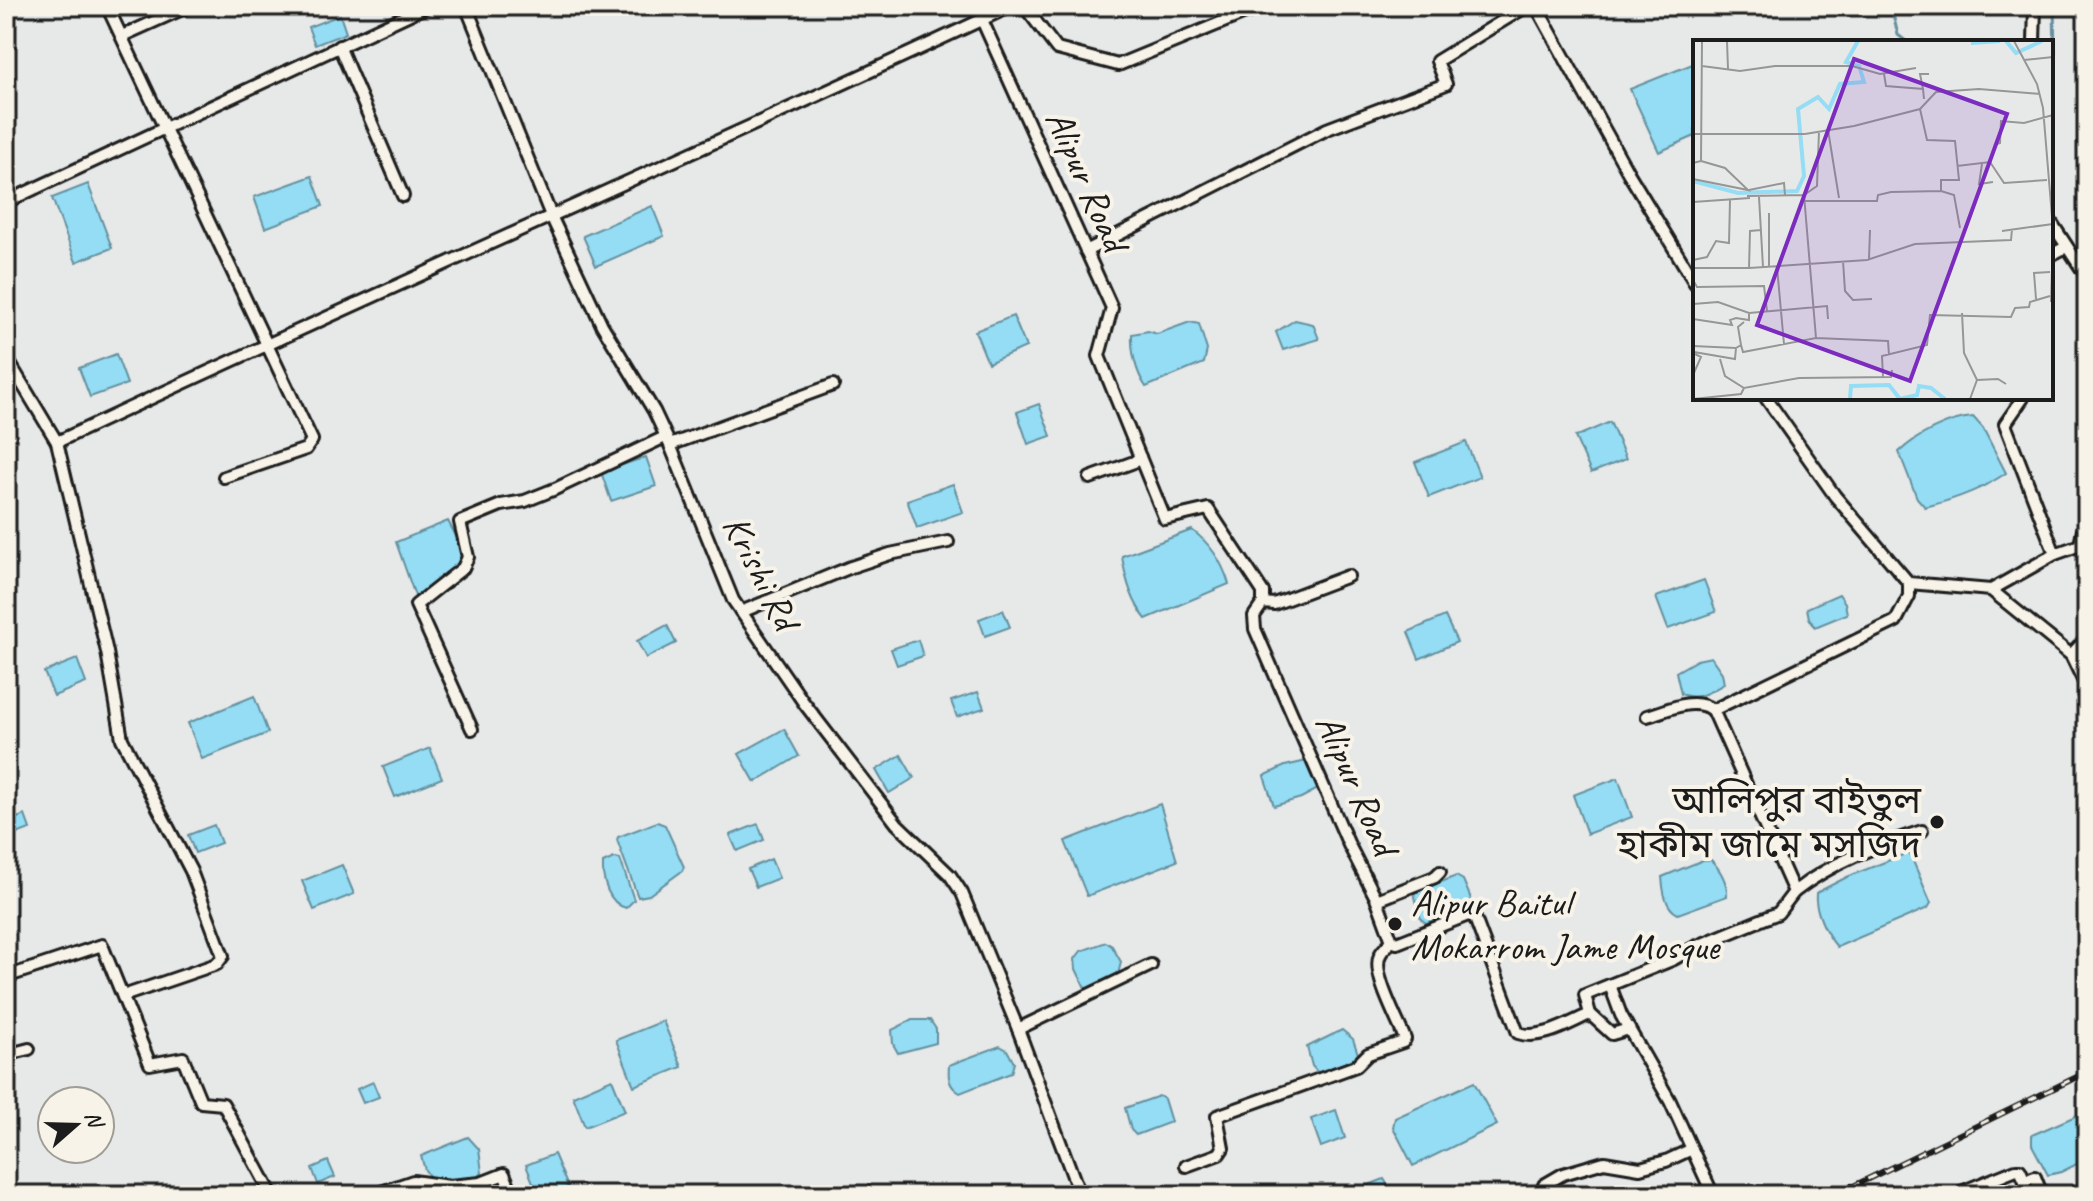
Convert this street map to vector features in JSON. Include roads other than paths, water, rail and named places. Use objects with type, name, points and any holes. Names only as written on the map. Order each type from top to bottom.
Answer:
[{"type":"street","points":[[107,6],[310,435],[311,444],[306,449],[224,477]]},
{"type":"street","points":[[122,36],[189,6]]},
{"type":"street","points":[[6,202],[427,6]]},
{"type":"street","name":"Krishi Rd","points":[[466,6],[552,218],[602,325],[654,411],[733,600],[804,703],[897,824],[956,884],[1018,1029],[1080,1195]]},
{"type":"street","points":[[57,442],[266,344],[824,95],[1011,6]]},
{"type":"street","points":[[1024,6],[1057,49],[1118,65],[1262,6]]},
{"type":"street","points":[[1086,251],[1327,129],[1446,84],[1437,61],[1527,6]]},
{"type":"street","points":[[1536,6],[1629,174],[1693,280]]},
{"type":"street","points":[[2034,40],[2035,6]]},
{"type":"street","name":"Alipur Road","points":[[982,20],[1112,308],[1099,356],[1165,519],[1208,509],[1263,592],[1263,603],[1254,616],[1255,629],[1349,845],[1377,900],[1392,941]]},
{"type":"street","points":[[339,46],[403,196]]},
{"type":"street","points":[[2053,225],[2087,277]]},
{"type":"street","points":[[2053,254],[2066,247]]},
{"type":"street","points":[[6,357],[57,442],[107,652],[122,739],[191,871],[223,956],[217,964],[123,996]]},
{"type":"street","points":[[472,729],[416,605],[463,568],[468,557],[460,522],[501,505],[525,501],[668,441],[833,385]]},
{"type":"street","points":[[1713,710],[1896,621],[1909,596],[1909,583],[1835,496],[1767,400]]},
{"type":"street","points":[[2022,400],[2005,424],[2055,554]]},
{"type":"street","points":[[1090,478],[1140,457]]},
{"type":"street","points":[[1991,590],[2055,554],[2080,545],[2083,530],[2087,528]]},
{"type":"street","points":[[741,612],[851,567],[890,554],[948,542]]},
{"type":"street","points":[[1263,603],[1274,604],[1348,576]]},
{"type":"street","points":[[1909,583],[1991,590],[2071,655],[2087,688]]},
{"type":"street","points":[[2071,655],[2087,638]]},
{"type":"street","points":[[1647,716],[1694,703],[1704,703],[1713,710],[1794,892]]},
{"type":"street","points":[[1629,1029],[1612,1034],[1590,1014],[1585,995],[1778,913],[1794,892],[1813,877],[1868,848],[1922,831]]},
{"type":"street","points":[[1377,900],[1435,877],[1440,872]]},
{"type":"street","points":[[1186,1166],[1219,1154],[1223,1148],[1217,1116],[1356,1066],[1368,1054],[1403,1042],[1405,1039],[1377,964],[1380,953],[1392,941],[1397,943],[1473,913],[1518,1033],[1528,1037],[1590,1014]]},
{"type":"street","points":[[6,977],[102,945],[150,1064],[183,1058],[201,1102],[223,1104],[272,1195]]},
{"type":"street","points":[[1018,1029],[1151,965]]},
{"type":"street","points":[[1610,985],[1629,1029],[1670,1101],[1713,1195]]},
{"type":"street","points":[[6,1055],[29,1049]]},
{"type":"street","points":[[1549,1195],[1544,1185],[1563,1174],[1604,1162],[1640,1168],[1692,1149]]},
{"type":"street","points":[[1954,1195],[2016,1170],[2020,1170],[2025,1181],[2035,1177],[2042,1195]]},
{"type":"street","points":[[372,1195],[413,1181],[449,1186],[481,1183],[504,1174],[513,1195]]},
{"type":"water","points":[[340,15],[346,33],[315,45],[308,27]]},
{"type":"water","points":[[1693,64],[1693,137],[1659,152],[1630,89]]},
{"type":"water","points":[[312,176],[323,206],[265,228],[254,197]]},
{"type":"water","points":[[88,184],[112,248],[76,262],[52,198]]},
{"type":"water","points":[[652,206],[664,236],[596,266],[583,236]]},
{"type":"water","points":[[1013,316],[1026,347],[988,363],[975,331]]},
{"type":"water","points":[[1295,320],[1313,324],[1319,339],[1283,350],[1276,332]]},
{"type":"water","points":[[1190,322],[1199,324],[1207,350],[1204,363],[1146,387],[1135,362],[1132,334],[1148,331],[1157,334]]},
{"type":"water","points":[[116,354],[127,384],[90,397],[79,368]]},
{"type":"water","points":[[1039,404],[1051,436],[1028,444],[1017,412]]},
{"type":"water","points":[[1973,417],[1983,428],[2006,473],[1967,493],[1925,507],[1917,498],[1899,452],[1933,429]]},
{"type":"water","points":[[1610,422],[1626,459],[1591,473],[1575,437]]},
{"type":"water","points":[[1466,442],[1480,477],[1429,497],[1415,462]]},
{"type":"water","points":[[646,457],[656,486],[611,501],[601,472]]},
{"type":"water","points":[[953,484],[963,512],[917,528],[907,500]]},
{"type":"water","points":[[448,521],[458,540],[462,562],[421,595],[415,596],[396,542]]},
{"type":"water","points":[[1192,530],[1215,554],[1229,584],[1146,619],[1130,589],[1122,556]]},
{"type":"water","points":[[1704,580],[1716,612],[1668,629],[1656,597]]},
{"type":"water","points":[[1839,594],[1847,614],[1815,627],[1807,608]]},
{"type":"water","points":[[1003,610],[1010,627],[985,636],[979,619]]},
{"type":"water","points":[[1445,616],[1457,642],[1419,659],[1408,632]]},
{"type":"water","points":[[667,625],[676,643],[646,658],[637,641]]},
{"type":"water","points":[[918,640],[923,656],[897,665],[891,649]]},
{"type":"water","points":[[1711,657],[1722,673],[1724,684],[1698,696],[1681,694],[1676,672],[1697,660]]},
{"type":"water","points":[[77,659],[86,683],[54,696],[44,672]]},
{"type":"water","points":[[978,692],[984,708],[957,717],[951,701]]},
{"type":"water","points":[[254,696],[268,733],[202,759],[188,723]]},
{"type":"water","points":[[784,729],[799,756],[755,782],[739,754]]},
{"type":"water","points":[[430,748],[442,778],[395,797],[383,767]]},
{"type":"water","points":[[901,755],[914,778],[889,793],[876,770]]},
{"type":"water","points":[[1311,760],[1318,789],[1274,806],[1264,776],[1285,766]]},
{"type":"water","points":[[1618,778],[1632,817],[1587,834],[1573,795]]},
{"type":"water","points":[[1160,804],[1177,861],[1087,896],[1065,841]]},
{"type":"water","points":[[25,815],[30,829],[9,837],[6,822]]},
{"type":"water","points":[[657,822],[665,825],[684,867],[649,895],[638,897],[617,840]]},
{"type":"water","points":[[758,824],[764,840],[737,851],[730,835]]},
{"type":"water","points":[[214,825],[221,843],[195,853],[188,835]]},
{"type":"water","points":[[1910,854],[1931,903],[1928,908],[1837,947],[1822,922],[1816,893]]},
{"type":"water","points":[[620,859],[634,900],[626,908],[615,901],[605,883],[603,863]]},
{"type":"water","points":[[771,859],[779,878],[756,887],[748,869]]},
{"type":"water","points":[[1703,860],[1711,860],[1717,868],[1725,881],[1727,896],[1678,914],[1667,903],[1662,877]]},
{"type":"water","points":[[342,865],[354,894],[314,910],[302,881]]},
{"type":"water","points":[[1456,876],[1463,880],[1472,901],[1469,907],[1426,923],[1421,919],[1414,893]]},
{"type":"water","points":[[1106,942],[1121,962],[1117,979],[1086,990],[1076,969],[1075,959],[1081,951]]},
{"type":"water","points":[[912,1020],[930,1020],[936,1029],[936,1043],[898,1053],[893,1044],[892,1030]]},
{"type":"water","points":[[663,1021],[682,1067],[634,1086],[616,1040]]},
{"type":"water","points":[[1342,1030],[1353,1039],[1359,1057],[1318,1073],[1312,1066],[1307,1047]]},
{"type":"water","points":[[1000,1046],[1007,1050],[1014,1063],[1011,1073],[960,1093],[953,1087],[949,1065]]},
{"type":"water","points":[[612,1079],[625,1111],[585,1127],[573,1096]]},
{"type":"water","points":[[373,1082],[379,1097],[363,1103],[357,1089]]},
{"type":"water","points":[[1474,1082],[1497,1125],[1413,1166],[1393,1127],[1395,1118]]},
{"type":"water","points":[[1159,1096],[1164,1099],[1171,1122],[1136,1135],[1131,1130],[1125,1108]]},
{"type":"water","points":[[1336,1110],[1345,1138],[1321,1147],[1311,1119]]},
{"type":"water","points":[[2087,1111],[2087,1159],[2048,1175],[2032,1145],[2032,1135]]},
{"type":"water","points":[[468,1137],[479,1149],[482,1173],[474,1179],[434,1183],[425,1170],[421,1156]]},
{"type":"water","points":[[554,1154],[568,1187],[548,1195],[538,1195],[526,1165]]},
{"type":"water","points":[[328,1161],[335,1177],[318,1184],[312,1168]]},
{"type":"water","points":[[1384,1179],[1394,1195],[1343,1195]]},
{"type":"waterway","points":[[1891,6],[1898,35],[1904,40]]},
{"type":"waterway","points":[[2053,58],[2054,6]]},
{"type":"railway","points":[[1835,1195],[2087,1072]]},
{"type":"place","name":"আলিপুর বাইতুল হাকীম জামে মসজিদ","points":[[1937,822]]},
{"type":"place","name":"Alipur Baitul Mokarrom Jame Mosque","points":[[1395,924]]}]
